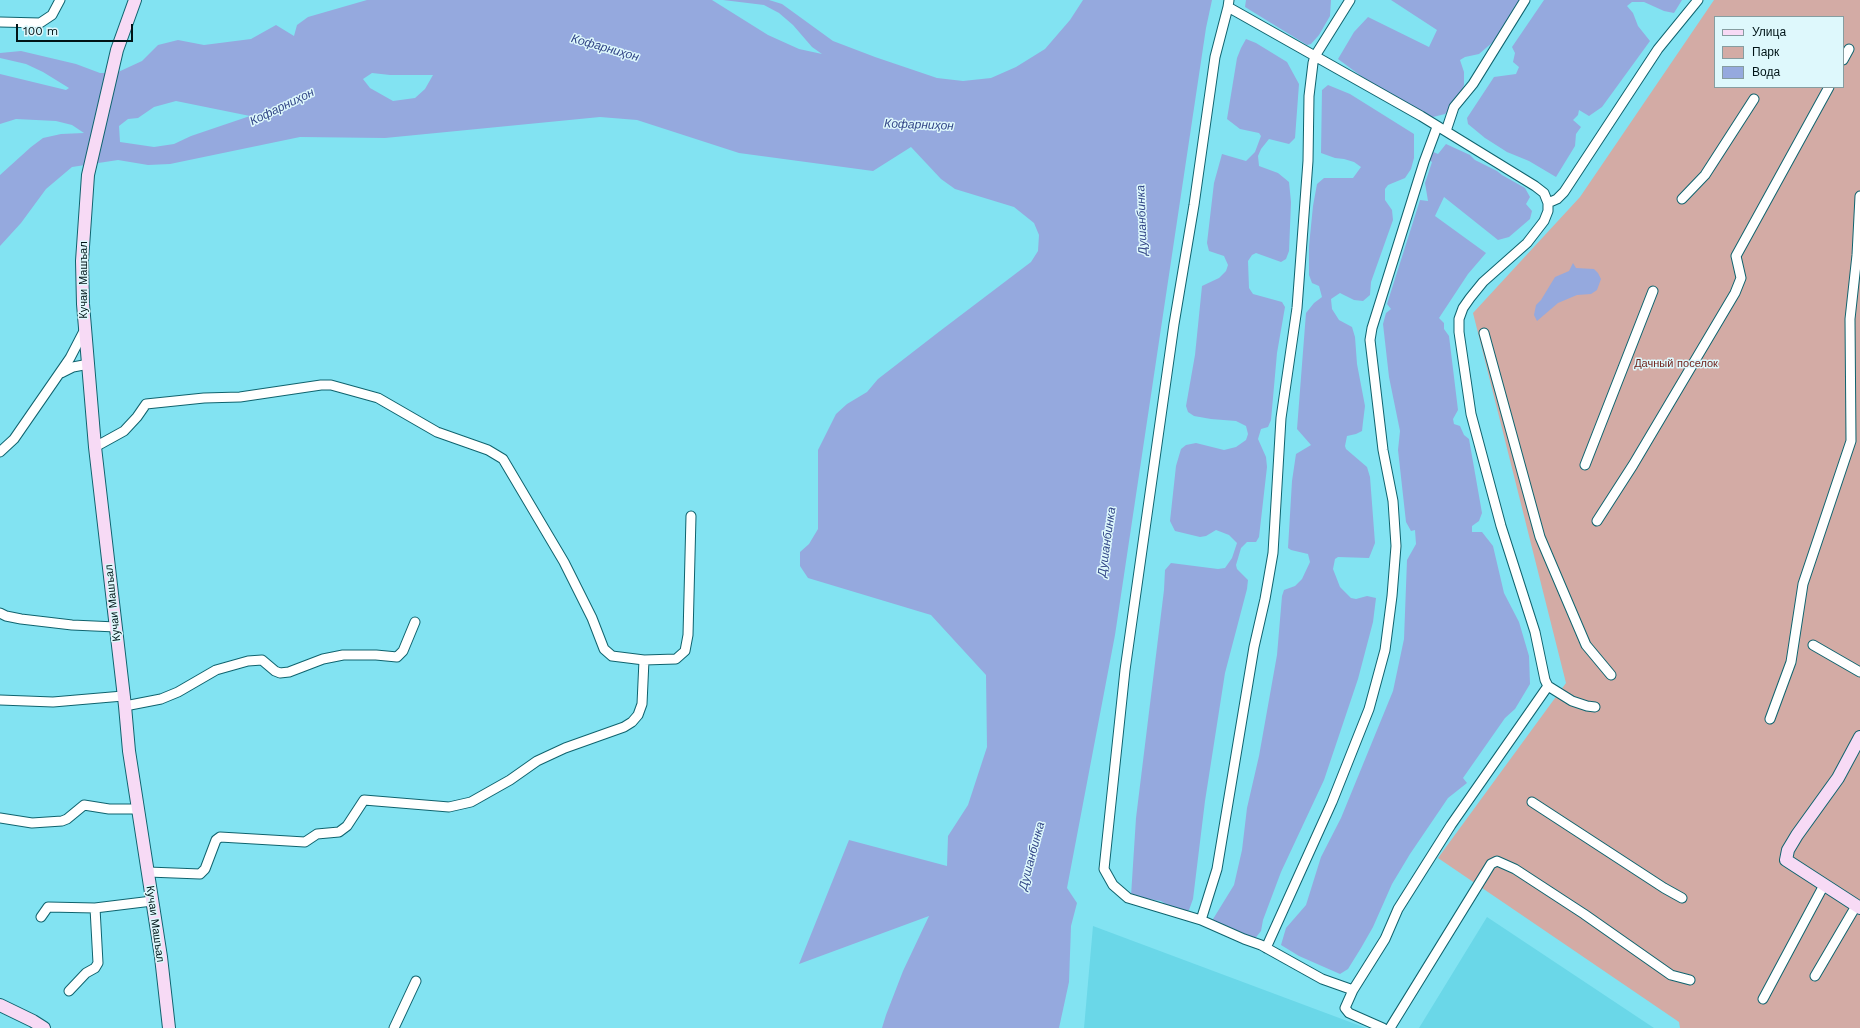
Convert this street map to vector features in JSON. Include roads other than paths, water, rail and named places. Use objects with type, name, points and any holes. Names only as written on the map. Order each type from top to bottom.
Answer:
[{"type":"main road","name":"Кучаи Машъал","points":[[135,0],[116,50],[88,175],[82,261],[85,329],[95,447],[116,627],[128,751],[148,872],[169,1028]]},
{"type":"main road","points":[[1858,907],[1790,864],[1786,860],[1786,855],[1797,834],[1838,778],[1860,737]]},
{"type":"main road","points":[[0,1005],[34,1021],[44,1028]]},
{"type":"street","points":[[0,22],[40,23],[52,15],[60,0]]},
{"type":"street","points":[[1200,920],[1217,869],[1254,647],[1265,599],[1272,553],[1281,418],[1297,308],[1308,161],[1309,96],[1313,63],[1315,56],[1350,0]]},
{"type":"street","points":[[1266,948],[1332,802],[1369,709],[1385,650],[1392,596],[1396,546],[1393,501],[1383,450],[1370,340],[1372,328],[1426,156],[1454,108],[1473,84],[1525,0]]},
{"type":"street","points":[[1548,203],[1557,199],[1564,192],[1658,49],[1698,0]]},
{"type":"street","points":[[1353,990],[1322,979],[1266,948],[1200,920],[1128,898],[1112,885],[1104,869],[1125,670],[1174,324],[1194,205],[1215,57],[1229,3],[1315,56],[1441,129],[1544,193],[1548,203],[1548,211],[1544,221],[1527,242],[1483,282],[1463,308],[1459,319],[1459,332],[1471,414],[1501,526],[1536,632],[1545,680],[1548,686],[1572,701],[1595,707]]},
{"type":"street","points":[[1844,58],[1849,49]]},
{"type":"street","points":[[1598,521],[1633,466],[1735,293],[1740,278],[1736,256],[1828,88]]},
{"type":"street","points":[[1682,199],[1705,175],[1754,99]]},
{"type":"street","points":[[1770,719],[1791,662],[1803,584],[1850,441],[1850,319],[1860,215],[1860,196]]},
{"type":"street","points":[[1585,465],[1653,291]]},
{"type":"street","points":[[1850,319],[1860,323]]},
{"type":"street","points":[[0,452],[14,439],[70,358],[85,329]]},
{"type":"street","points":[[1484,333],[1540,537],[1586,645],[1611,675]]},
{"type":"street","points":[[56,378],[67,368],[89,364]]},
{"type":"street","points":[[95,447],[124,431],[137,417],[146,404],[204,398],[240,397],[321,385],[331,385],[378,398],[437,432],[488,450],[503,459],[564,562],[592,618],[604,649],[612,656],[644,660],[676,659],[685,651],[688,635],[691,516]]},
{"type":"street","points":[[0,613],[6,616],[21,619],[72,625],[116,627]]},
{"type":"street","points":[[0,700],[53,702],[161,699],[178,692],[216,670],[257,660],[266,662],[275,671],[288,672],[323,659],[343,655],[376,655],[397,657],[403,651],[415,622]]},
{"type":"street","points":[[1813,645],[1860,672]]},
{"type":"street","points":[[148,872],[200,874],[202,873],[216,840],[220,837],[304,842],[317,834],[339,832],[347,826],[364,800],[449,807],[471,802],[510,780],[537,761],[565,748],[624,727],[632,722],[642,704],[644,660]]},
{"type":"street","points":[[1383,1028],[1346,1011],[1353,990],[1385,939],[1398,909],[1451,825],[1548,686]]},
{"type":"street","points":[[1532,802],[1664,888],[1682,898]]},
{"type":"street","points":[[0,818],[32,823],[62,821],[67,819],[84,805],[109,810],[138,809]]},
{"type":"street","points":[[1390,1028],[1491,864],[1497,861],[1515,869],[1578,910],[1670,976],[1690,980]]},
{"type":"street","points":[[1763,998],[1824,885]]},
{"type":"street","points":[[41,917],[48,907],[95,908],[152,901]]},
{"type":"street","points":[[1815,976],[1858,907]]},
{"type":"street","points":[[69,991],[86,973],[95,968],[98,963],[95,908]]},
{"type":"street","points":[[394,1028],[416,981]]},
{"type":"water","points":[[367,0],[712,0],[768,35],[799,49],[822,54],[812,47],[793,25],[779,13],[764,5],[723,0],[769,0],[782,4],[833,41],[937,78],[963,81],[991,78],[1016,67],[1045,49],[1070,20],[1083,0],[1212,0],[1206,28],[1115,635],[1067,888],[1077,903],[1071,926],[1069,982],[1059,1028],[882,1028],[903,971],[929,916],[799,964],[849,840],[947,866],[948,836],[968,805],[987,747],[986,675],[931,615],[808,578],[800,566],[800,552],[809,544],[818,529],[818,450],[836,414],[847,404],[867,392],[878,379],[1031,262],[1038,251],[1039,235],[1034,223],[1014,207],[955,189],[941,179],[911,147],[873,171],[739,153],[637,120],[600,117],[385,138],[300,137],[170,164],[148,165],[118,160],[72,167],[46,189],[21,223],[0,246],[0,175],[43,138],[61,134],[84,133],[72,125],[56,121],[16,119],[0,124],[0,74],[66,90],[69,88],[43,72],[26,64],[0,58],[0,53],[21,51],[76,64],[100,73],[116,73],[142,61],[158,45],[178,40],[204,45],[251,39],[276,25],[294,36],[297,25],[308,17]],"holes":[[[372,73],[390,75],[433,75],[425,89],[415,98],[393,101],[370,88],[363,79]],[[176,101],[250,116],[191,136],[174,144],[154,147],[120,142],[119,126],[128,119],[138,118],[154,107]]]},
{"type":"water","points":[[1246,0],[1331,0],[1330,16],[1319,35],[1311,44],[1307,45],[1245,7]]},
{"type":"water","points":[[1391,0],[1520,0],[1493,42],[1479,54],[1465,57],[1460,60],[1464,72],[1464,85],[1456,103],[1445,114],[1433,117],[1420,113],[1395,98],[1338,59],[1354,32],[1368,17],[1429,47],[1437,30]]},
{"type":"water","points":[[1544,0],[1682,0],[1674,13],[1664,11],[1644,2],[1632,2],[1627,6],[1633,13],[1638,26],[1650,41],[1602,107],[1589,116],[1579,110],[1578,115],[1573,120],[1581,127],[1576,134],[1575,146],[1556,177],[1529,161],[1507,152],[1485,138],[1468,124],[1467,118],[1494,77],[1516,74],[1519,67],[1513,62],[1515,53],[1512,47]]},
{"type":"water","points":[[1246,39],[1256,43],[1287,62],[1299,84],[1295,138],[1289,144],[1269,139],[1261,149],[1258,156],[1259,166],[1278,173],[1289,182],[1291,202],[1289,251],[1286,259],[1281,262],[1256,253],[1252,255],[1248,261],[1249,288],[1253,294],[1282,302],[1285,307],[1277,353],[1271,420],[1268,427],[1261,429],[1258,439],[1266,457],[1267,467],[1259,537],[1256,542],[1247,542],[1241,548],[1236,565],[1237,569],[1248,580],[1247,589],[1225,673],[1205,801],[1193,899],[1189,910],[1184,914],[1181,914],[1161,901],[1131,896],[1136,818],[1164,590],[1165,570],[1171,563],[1218,569],[1225,568],[1232,558],[1237,543],[1229,535],[1216,530],[1206,536],[1200,537],[1175,531],[1170,521],[1176,466],[1181,449],[1186,445],[1196,443],[1224,450],[1236,447],[1246,440],[1248,434],[1246,426],[1236,421],[1194,416],[1188,412],[1186,406],[1195,355],[1202,286],[1219,278],[1226,271],[1228,265],[1224,256],[1209,251],[1207,243],[1214,183],[1222,154],[1246,161],[1255,152],[1261,136],[1259,133],[1240,129],[1227,119],[1237,58]]},
{"type":"water","points":[[1328,85],[1350,94],[1414,134],[1414,158],[1411,169],[1405,178],[1388,185],[1385,189],[1385,200],[1392,210],[1393,220],[1371,282],[1370,295],[1363,301],[1354,300],[1340,293],[1331,299],[1332,309],[1339,320],[1352,327],[1355,337],[1357,364],[1365,406],[1362,431],[1347,436],[1345,446],[1346,449],[1367,467],[1370,477],[1375,543],[1369,558],[1338,557],[1335,559],[1333,569],[1340,587],[1351,598],[1356,599],[1367,596],[1376,598],[1373,622],[1358,679],[1324,780],[1281,872],[1263,920],[1261,931],[1253,941],[1210,924],[1234,885],[1242,850],[1247,808],[1259,756],[1277,655],[1282,596],[1284,590],[1295,586],[1302,579],[1310,562],[1308,554],[1288,548],[1292,481],[1296,454],[1311,445],[1297,429],[1306,313],[1314,303],[1322,297],[1319,286],[1312,283],[1309,275],[1309,246],[1313,206],[1317,184],[1324,178],[1353,178],[1361,167],[1354,162],[1321,153],[1322,90]]},
{"type":"water","points":[[1446,144],[1470,155],[1475,160],[1525,188],[1530,197],[1526,204],[1532,211],[1530,219],[1509,237],[1498,240],[1444,197],[1435,216],[1486,253],[1468,274],[1439,318],[1444,323],[1444,329],[1449,336],[1458,410],[1453,419],[1454,424],[1460,426],[1464,435],[1469,439],[1482,513],[1479,521],[1472,526],[1472,532],[1482,532],[1493,546],[1504,593],[1519,622],[1529,656],[1530,684],[1515,709],[1505,718],[1463,778],[1467,783],[1448,798],[1410,854],[1392,884],[1373,927],[1361,948],[1348,969],[1340,974],[1299,956],[1281,945],[1286,928],[1306,905],[1321,857],[1341,818],[1393,691],[1404,639],[1407,560],[1416,544],[1415,530],[1411,531],[1406,522],[1398,450],[1400,431],[1389,377],[1383,324],[1386,313],[1391,309],[1387,304],[1420,200],[1428,201],[1425,183],[1432,162],[1426,158],[1431,151],[1438,154]]},
{"type":"water","points":[[1573,263],[1576,268],[1594,269],[1598,273],[1601,279],[1597,290],[1591,294],[1577,295],[1558,303],[1537,321],[1534,315],[1536,305],[1541,300],[1555,277],[1569,271]]},
{"type":"water label","name":"Кофарниҳон","points":[[605,48]]},
{"type":"water label","name":"Кофарниҳон","points":[[282,107]]},
{"type":"water label","name":"Кофарниҳон","points":[[919,125]]},
{"type":"water label","name":"Душанбинка","points":[[1142,220]]},
{"type":"water label","name":"Душанбинка","points":[[1107,542]]},
{"type":"water label","name":"Душанбинка","points":[[1032,856]]},
{"type":"park label","name":"Дачный поселок","points":[[1676,364]]}]
